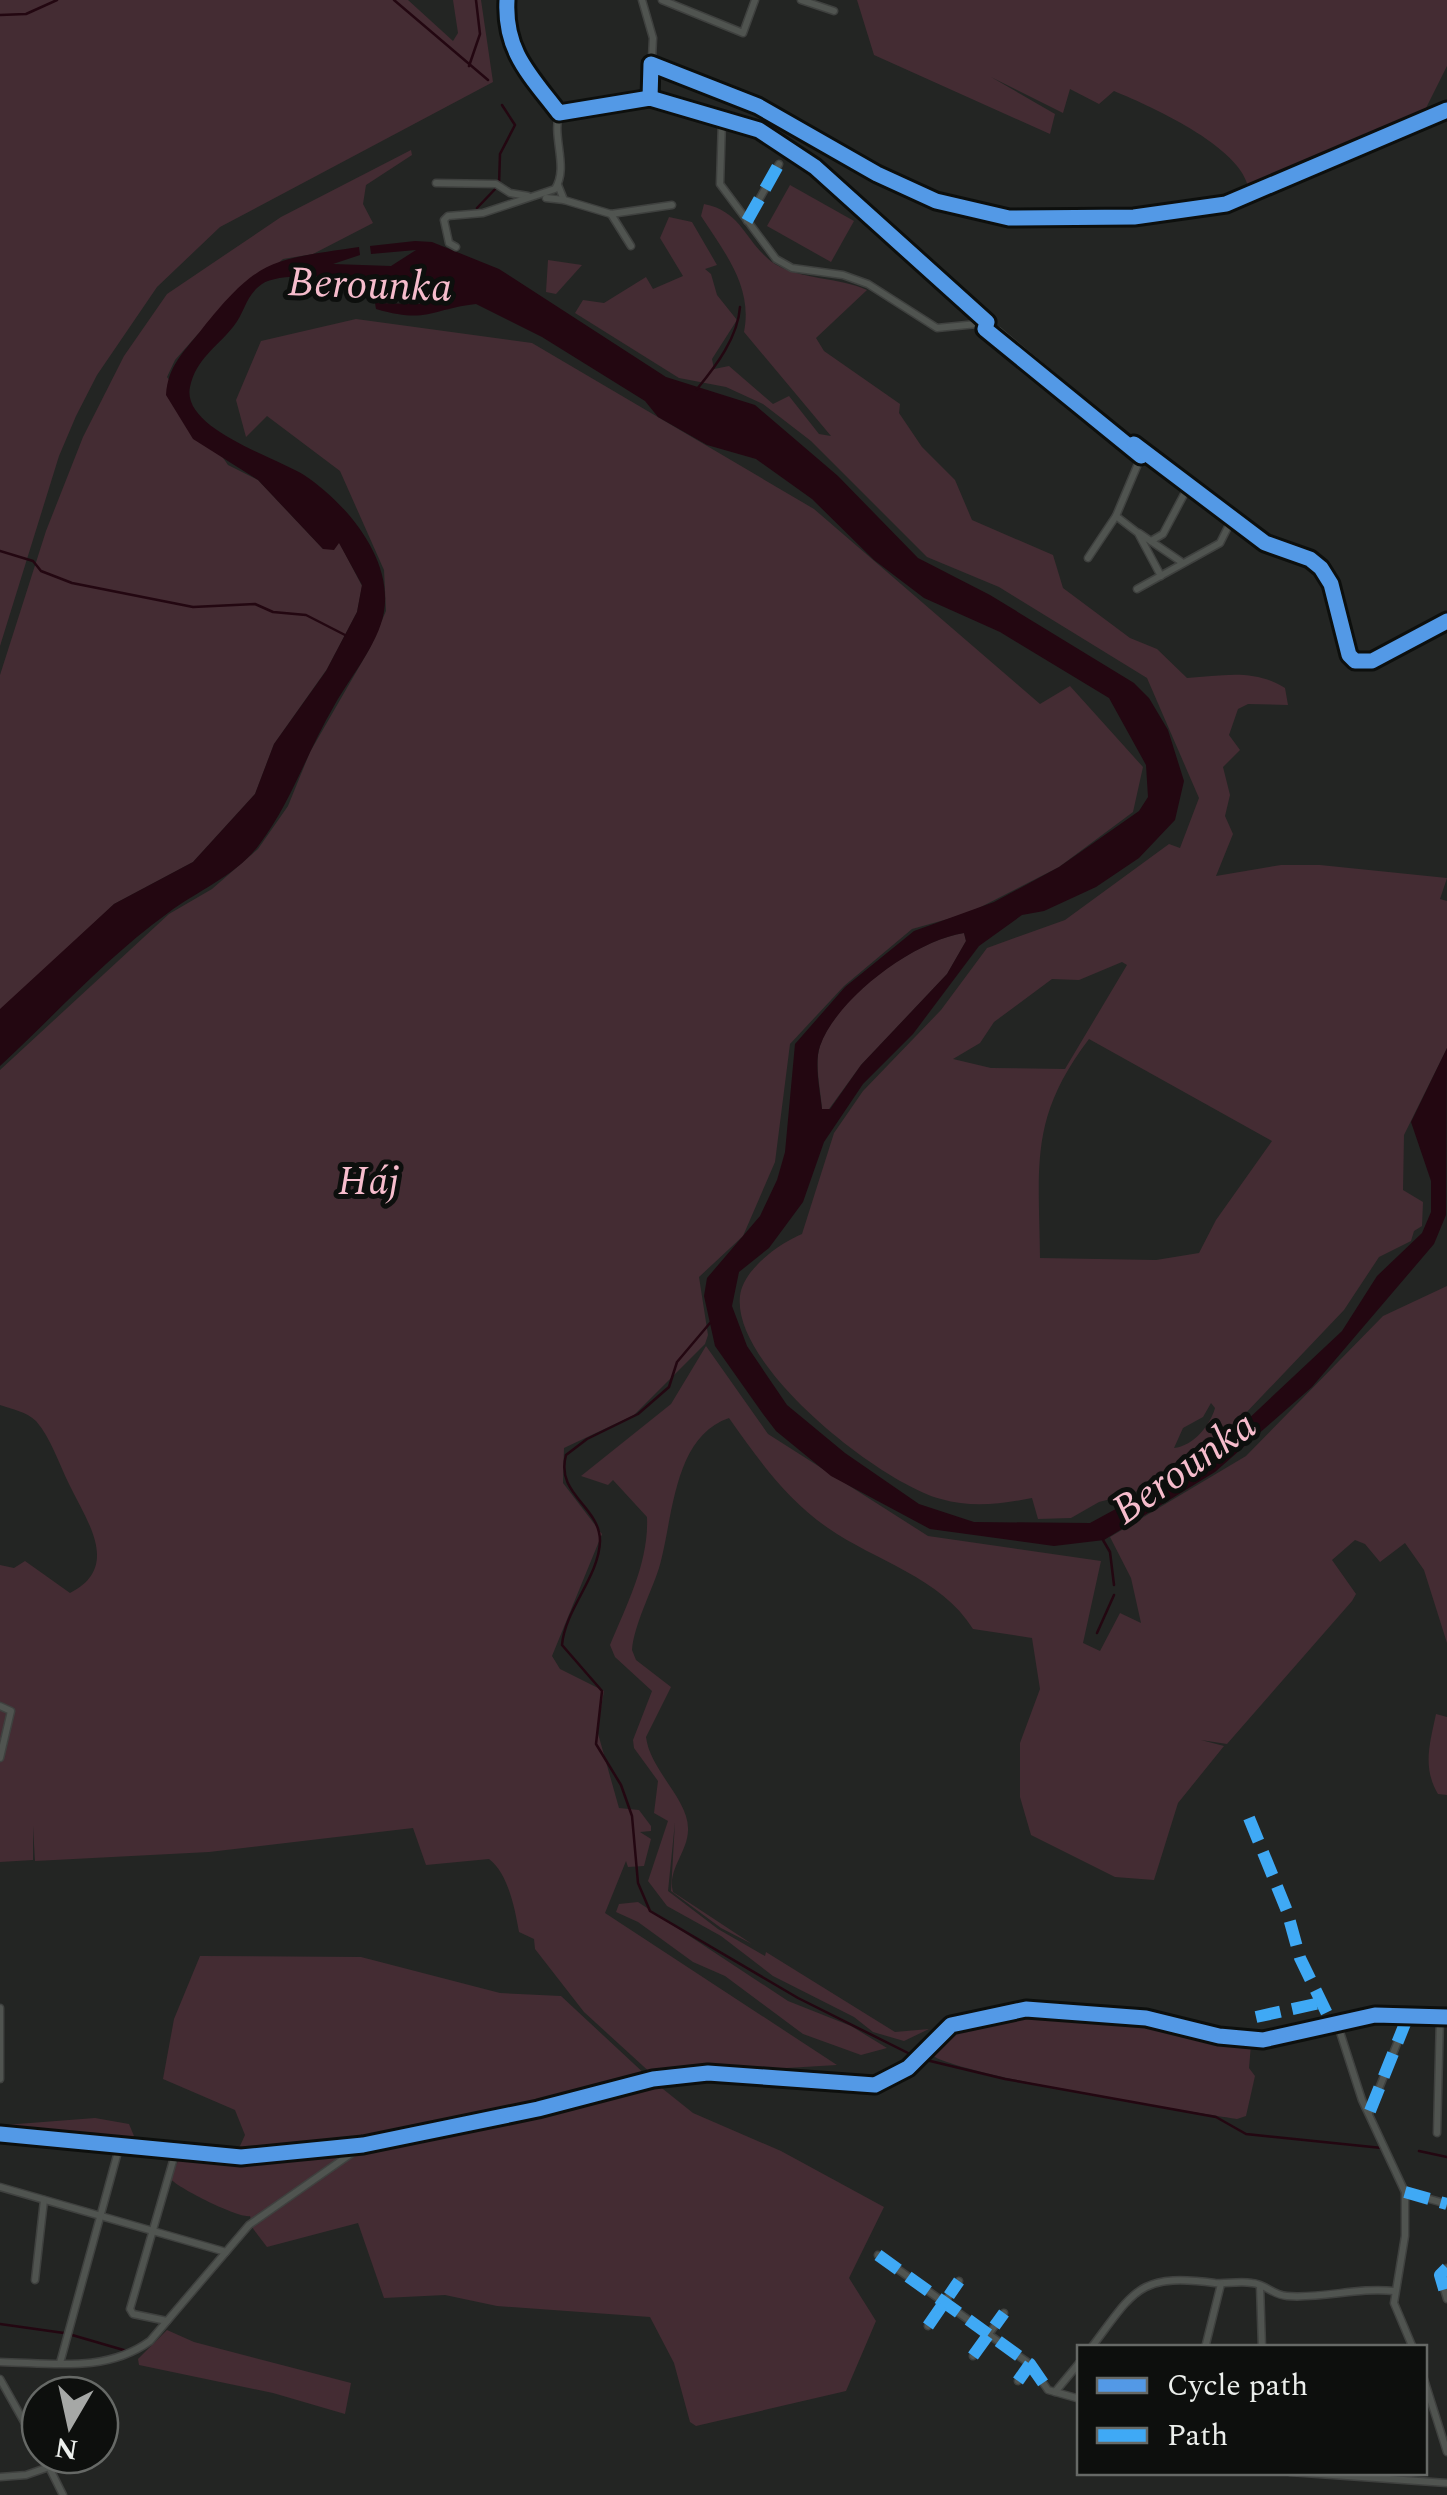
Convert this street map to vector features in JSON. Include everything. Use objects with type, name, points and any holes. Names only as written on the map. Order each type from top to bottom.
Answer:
[{"type":"street","points":[[507,0],[506,36],[518,62],[534,76],[558,114],[558,185],[564,200]]},
{"type":"street","points":[[642,0],[653,38],[650,98]]},
{"type":"street","points":[[662,1],[743,33],[755,0]]},
{"type":"street","points":[[801,0],[834,12]]},
{"type":"street","points":[[558,114],[650,98],[722,120],[719,179],[776,260],[868,284],[937,328],[991,326],[1143,452],[1265,543],[1310,559],[1321,568],[1330,584],[1349,655],[1355,661],[1372,662],[1447,621]]},
{"type":"street","points":[[747,222],[779,164]]},
{"type":"street","points":[[436,183],[500,186],[611,214],[672,204]]},
{"type":"street","points":[[456,247],[449,243],[444,220],[448,216],[483,213],[540,197],[558,185]]},
{"type":"street","points":[[611,214],[630,246]]},
{"type":"street","points":[[1088,558],[1116,516],[1143,452]]},
{"type":"street","points":[[1151,541],[1163,534],[1189,485]]},
{"type":"street","points":[[1116,516],[1183,564]]},
{"type":"street","points":[[1137,589],[1220,544],[1233,517]]},
{"type":"street","points":[[1138,533],[1161,576]]},
{"type":"street","points":[[0,1706],[11,1711],[0,1758]]},
{"type":"street","points":[[0,2008],[0,2079]]},
{"type":"street","points":[[0,2134],[175,2154],[241,2157],[363,2145],[671,2077],[744,2072],[876,2085],[908,2068],[951,2024],[1026,2009],[1146,2018],[1219,2036],[1262,2040],[1376,2014],[1444,2017],[1437,2133]]},
{"type":"street","points":[[1370,2112],[1408,2016]]},
{"type":"street","points":[[1333,2026],[1340,2032],[1404,2192],[1405,2236],[1394,2292],[1399,2318],[1412,2345]]},
{"type":"street","points":[[0,2362],[106,2363],[129,2356],[167,2322],[249,2226],[363,2145]]},
{"type":"street","points":[[60,2363],[118,2148]]},
{"type":"street","points":[[167,2322],[133,2314],[130,2308],[175,2154]]},
{"type":"street","points":[[0,2187],[226,2252]]},
{"type":"street","points":[[1404,2192],[1447,2204]]},
{"type":"street","points":[[35,2280],[44,2200]]},
{"type":"street","points":[[878,2255],[1030,2364],[1051,2391],[1077,2397]]},
{"type":"street","points":[[1447,2268],[1440,2275],[1447,2299]]},
{"type":"street","points":[[1092,2345],[1126,2301],[1152,2282],[1200,2279],[1220,2284],[1260,2284],[1275,2295],[1292,2297],[1354,2288],[1394,2292]]},
{"type":"street","points":[[928,2326],[960,2281]]},
{"type":"street","points":[[1205,2345],[1220,2284]]},
{"type":"street","points":[[1260,2284],[1262,2345]]},
{"type":"street","points":[[974,2356],[1004,2313]]},
{"type":"street","points":[[1018,2381],[1030,2364]]},
{"type":"street","points":[[1051,2391],[1077,2365]]},
{"type":"street","points":[[0,2380],[20,2410]]},
{"type":"street","points":[[1427,2387],[1447,2452]]},
{"type":"street","points":[[0,2477],[26,2475]]},
{"type":"street","points":[[1334,2475],[1447,2483]]},
{"type":"street","points":[[1431,2495],[1438,2482]]},
{"type":"green space","points":[[0,0],[408,0],[453,41],[458,33],[453,0],[481,0],[493,82],[220,227],[157,287],[97,375],[76,416],[59,456],[0,646]]},
{"type":"green space","points":[[857,0],[1447,0],[1447,66],[1423,114],[1324,155],[1249,197],[1246,180],[1219,148],[1176,120],[1114,91],[1099,104],[1070,89],[1063,113],[991,77],[1055,114],[1050,134],[874,55]]},
{"type":"green space","points":[[411,150],[412,155],[366,185],[363,204],[373,223],[313,254],[283,259],[198,334],[175,360],[167,377],[228,465],[258,480],[323,549],[339,542],[362,586],[357,612],[327,669],[274,744],[255,794],[193,862],[114,904],[0,1012],[0,675],[46,531],[83,437],[124,356],[167,294],[281,217]]},
{"type":"green space","points":[[790,185],[854,221],[831,262],[767,226]]},
{"type":"green space","points":[[704,204],[728,214],[765,256],[785,269],[867,290],[816,338],[824,351],[900,404],[899,413],[922,447],[955,480],[972,520],[1053,555],[1063,588],[1130,638],[1157,649],[1187,678],[1249,676],[1285,688],[1288,705],[1248,704],[1238,709],[1229,735],[1240,750],[1223,767],[1230,795],[1225,816],[1233,834],[1216,876],[1281,865],[1320,865],[1447,878],[1440,899],[1447,901],[1447,1048],[1404,1135],[1403,1190],[1423,1202],[1422,1226],[1414,1231],[1411,1241],[1379,1257],[1344,1310],[1223,1437],[1134,1493],[1099,1502],[1071,1518],[1038,1519],[1032,1498],[986,1504],[941,1499],[882,1470],[848,1446],[784,1387],[759,1355],[744,1324],[740,1296],[755,1267],[802,1234],[834,1133],[863,1091],[941,1010],[987,948],[1065,920],[1169,844],[1180,848],[1199,798],[1147,678],[999,587],[927,557],[811,441],[763,404],[726,387],[679,378],[575,313],[583,300],[604,303],[646,277],[653,289],[683,276],[660,238],[669,217],[692,222],[717,265],[705,269],[711,274],[717,295],[737,320],[712,359],[714,369],[729,366],[773,404],[789,396],[819,434],[831,436],[744,332],[746,316],[741,285],[701,216]],"holes":[[[1122,962],[1127,965],[1065,1069],[991,1068],[953,1059],[980,1043],[994,1022],[1052,979],[1079,980]],[[1089,1039],[1272,1141],[1216,1220],[1199,1253],[1156,1260],[1040,1258],[1042,1143],[1056,1093]],[[1211,1403],[1215,1408],[1205,1428],[1188,1443],[1174,1448],[1183,1428],[1203,1417]]]},
{"type":"green space","points":[[548,260],[582,265],[556,294],[546,292]]},
{"type":"green space","name":"Háj","points":[[356,319],[532,343],[814,509],[1040,704],[1070,686],[1143,767],[1133,812],[1059,867],[969,913],[912,929],[844,986],[790,1044],[775,1162],[743,1236],[699,1277],[708,1335],[705,1344],[634,1415],[564,1448],[563,1483],[602,1534],[552,1656],[560,1669],[604,1691],[597,1730],[619,1808],[639,1810],[651,1826],[651,1831],[640,1832],[651,1839],[644,1866],[628,1867],[626,1861],[605,1913],[837,2065],[654,2076],[584,2012],[535,1949],[534,1939],[519,1932],[510,1892],[496,1865],[489,1859],[426,1865],[413,1828],[209,1852],[35,1861],[33,1826],[33,1860],[0,1862],[0,1565],[14,1568],[25,1561],[70,1593],[86,1582],[97,1557],[90,1527],[46,1435],[32,1418],[0,1405],[0,1070],[169,914],[212,889],[258,849],[288,806],[310,752],[370,648],[386,611],[384,570],[340,471],[267,416],[246,437],[236,400],[261,341]]},
{"type":"green space","points":[[964,933],[966,941],[947,974],[861,1065],[829,1109],[822,1109],[818,1053],[842,1009],[901,959],[944,938]]},
{"type":"green space","points":[[1447,1286],[1447,1643],[1424,1570],[1405,1543],[1380,1562],[1365,1544],[1355,1540],[1332,1560],[1356,1594],[1352,1601],[1227,1744],[1201,1740],[1224,1746],[1178,1803],[1154,1880],[1115,1877],[1031,1835],[1020,1797],[1020,1743],[1040,1689],[1032,1638],[973,1629],[960,1611],[925,1583],[846,1540],[813,1517],[774,1478],[729,1418],[710,1428],[685,1462],[659,1568],[632,1650],[636,1660],[671,1687],[646,1737],[655,1762],[687,1819],[687,1839],[673,1876],[673,1892],[752,1944],[721,1928],[671,1891],[675,1822],[668,1891],[718,1929],[765,1956],[766,1952],[895,2032],[929,2029],[904,2041],[873,2032],[854,2017],[773,1976],[721,1936],[667,1906],[648,1881],[668,1821],[654,1813],[658,1781],[634,1748],[633,1740],[652,1691],[615,1657],[610,1645],[641,1566],[647,1517],[613,1480],[608,1485],[581,1476],[671,1404],[706,1346],[768,1434],[928,1536],[1101,1561],[1083,1643],[1100,1651],[1120,1613],[1141,1623],[1131,1578],[1110,1537],[1246,1456],[1383,1316]]},
{"type":"green space","points":[[1436,1714],[1447,1717],[1447,1795],[1438,1794],[1430,1774]]},
{"type":"green space","points":[[638,1902],[788,2001],[851,2026],[887,2048],[861,2055],[803,2034],[725,1976],[693,1962],[638,1922],[616,1912],[619,1904]]},
{"type":"green space","points":[[200,1956],[361,1957],[500,1993],[561,1996],[648,2077],[444,2124],[237,2154],[231,2149],[240,2146],[245,2135],[235,2110],[163,2079],[174,2019]]},
{"type":"green space","points":[[1038,2014],[1137,2022],[1251,2045],[1249,2068],[1255,2076],[1246,2116],[1237,2119],[1076,2092],[982,2072],[930,2054],[936,2043],[961,2027]]},
{"type":"green space","points":[[653,2081],[693,2113],[781,2151],[884,2207],[849,2278],[876,2321],[846,2391],[696,2426],[690,2422],[674,2363],[650,2317],[497,2306],[445,2295],[384,2298],[358,2223],[267,2247],[251,2226],[353,2154],[252,2224],[250,2216],[208,2202],[170,2178],[180,2157],[220,2162],[363,2147]]},
{"type":"green space","points":[[95,2118],[129,2124],[134,2136],[125,2141],[4,2125]]},
{"type":"green space","points":[[167,2330],[194,2342],[351,2383],[345,2414],[273,2393],[139,2365],[138,2359]]},
{"type":"shaded area","points":[[432,242],[499,269],[666,377],[755,405],[838,476],[918,558],[990,595],[1134,683],[1149,698],[1168,730],[1184,781],[1175,820],[1139,858],[1096,887],[1044,911],[1022,915],[979,946],[913,1034],[863,1084],[824,1142],[803,1202],[769,1248],[739,1272],[732,1306],[747,1346],[787,1405],[845,1453],[919,1504],[974,1522],[1090,1523],[1180,1474],[1227,1439],[1342,1331],[1377,1276],[1422,1233],[1431,1212],[1431,1181],[1411,1122],[1447,1048],[1446,1215],[1434,1244],[1312,1387],[1215,1472],[1104,1540],[1054,1546],[930,1529],[831,1476],[776,1431],[715,1346],[704,1296],[707,1278],[760,1216],[777,1180],[785,1152],[795,1044],[845,987],[914,931],[994,902],[1059,867],[1139,811],[1148,797],[1146,765],[1109,698],[1000,632],[924,598],[874,560],[812,499],[756,459],[707,445],[658,417],[645,401],[542,337],[476,304],[407,315],[376,309],[375,303],[420,304],[417,296],[386,285],[315,276],[275,279],[256,289],[233,327],[197,369],[190,387],[191,402],[200,416],[234,440],[304,475],[350,516],[363,534],[374,552],[385,592],[381,624],[324,723],[280,812],[250,856],[124,948],[0,1066],[0,1009],[114,904],[193,862],[255,794],[274,744],[326,671],[357,612],[362,585],[339,543],[334,550],[323,549],[258,480],[193,439],[166,395],[170,375],[183,352],[238,288],[269,266],[305,255],[359,247],[360,255],[333,264],[391,266],[416,250],[371,254],[370,246]],"holes":[[[964,933],[966,941],[947,974],[861,1065],[830,1109],[822,1109],[818,1053],[843,1009],[901,959],[944,938]]]},
{"type":"waterway","points":[[0,15],[26,14],[57,0]]},
{"type":"waterway","points":[[394,0],[488,80]]},
{"type":"waterway","points":[[469,66],[480,34],[476,0]]},
{"type":"waterway","points":[[477,208],[499,185],[500,154],[515,125],[502,105]]},
{"type":"waterway","points":[[697,389],[731,340],[740,307]]},
{"type":"waterway","points":[[0,551],[33,561],[41,571],[72,583],[193,607],[255,604],[273,612],[306,615],[345,635]]},
{"type":"waterway","points":[[710,1323],[677,1362],[669,1387],[638,1414],[587,1439],[566,1455],[567,1480],[593,1518],[600,1541],[594,1567],[569,1619],[562,1645],[602,1691],[596,1744],[621,1785],[632,1816],[638,1883],[650,1911],[798,1998],[914,2056]]},
{"type":"waterway","points":[[1103,1540],[1110,1552],[1114,1585]]},
{"type":"waterway","points":[[1097,1633],[1114,1595]]},
{"type":"waterway","points":[[922,2059],[1005,2079],[1216,2117],[1246,2134],[1382,2148]]},
{"type":"waterway","points":[[1419,2151],[1447,2157]]},
{"type":"waterway","points":[[0,2324],[64,2333]]},
{"type":"waterway","points":[[72,2335],[127,2351]]},
{"type":"marked path","points":[[747,221],[779,164]]},
{"type":"marked path","points":[[1249,1818],[1287,1911],[1300,1958],[1333,2026]]},
{"type":"marked path","points":[[1256,2017],[1320,2003]]},
{"type":"marked path","points":[[1370,2111],[1408,2016]]},
{"type":"marked path","points":[[1405,2192],[1447,2204]]},
{"type":"marked path","points":[[878,2255],[1030,2364],[1048,2390]]},
{"type":"marked path","points":[[1447,2268],[1440,2275],[1447,2299]]},
{"type":"marked path","points":[[928,2326],[959,2281]]},
{"type":"marked path","points":[[973,2356],[1004,2313]]},
{"type":"marked path","points":[[1018,2381],[1030,2364]]},
{"type":"cycle path","points":[[507,0],[514,48],[559,113],[650,98],[759,130],[815,167],[987,322],[985,329],[1141,456]]},
{"type":"cycle path","points":[[650,98],[651,64],[758,106],[877,174],[936,201],[1009,218],[1134,217],[1226,204],[1447,110]]},
{"type":"cycle path","points":[[1134,444],[1265,543],[1310,559],[1321,568],[1331,584],[1349,655],[1355,661],[1372,661],[1447,621]]},
{"type":"cycle path","points":[[0,2134],[241,2157],[363,2145],[538,2109],[653,2079],[708,2073],[875,2085],[908,2068],[951,2025],[1026,2009],[1146,2018],[1219,2036],[1263,2040],[1375,2015],[1447,2017]]},
{"type":"water label","name":"Berounka","points":[[370,283]]},
{"type":"water label","name":"Berounka","points":[[1183,1466]]}]
